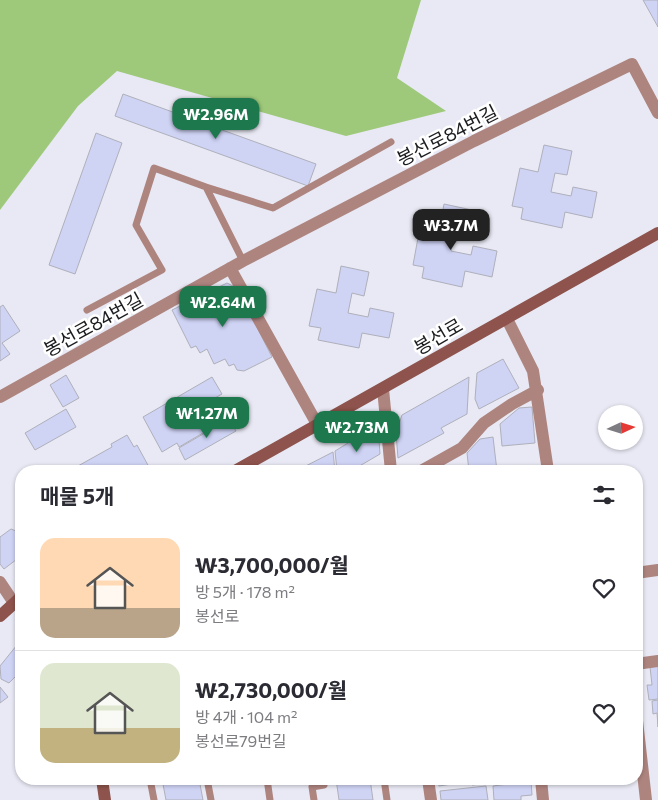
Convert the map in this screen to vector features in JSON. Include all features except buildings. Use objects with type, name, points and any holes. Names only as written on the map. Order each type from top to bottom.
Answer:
[{"type":"main road","name":"봉선로","points":[[245,465],[658,233]]},
{"type":"main road","points":[[0,616],[15,603]]},
{"type":"main road","points":[[103,785],[105,800]]},
{"type":"street","name":"봉선로84번길","points":[[0,397],[230,268],[474,141],[632,64],[658,113]]},
{"type":"street","points":[[230,268],[317,424]]},
{"type":"street","points":[[506,319],[533,371],[538,390],[547,465]]},
{"type":"street","points":[[383,389],[389,465]]},
{"type":"street","points":[[432,465],[462,448],[484,423],[512,404],[538,390]]},
{"type":"street","points":[[643,572],[658,570]]},
{"type":"street","points":[[0,582],[15,597]]},
{"type":"street","points":[[643,663],[658,661]]},
{"type":"street","points":[[643,774],[646,800]]},
{"type":"street","points":[[429,785],[431,800]]},
{"type":"street","points":[[542,785],[543,800]]},
{"type":"lane","points":[[87,310],[162,270],[136,224],[154,168],[273,208],[392,142]]},
{"type":"lane","points":[[206,187],[244,261]]},
{"type":"lane","points":[[151,785],[154,800]]},
{"type":"lane","points":[[208,785],[211,800]]},
{"type":"lane","points":[[268,785],[270,800]]},
{"type":"lane","points":[[314,800],[312,787],[324,785]]},
{"type":"lane","points":[[385,785],[387,800]]},
{"type":"green space","points":[[0,0],[421,0],[397,78],[446,111],[346,136],[117,71],[78,106],[0,210]]}]
